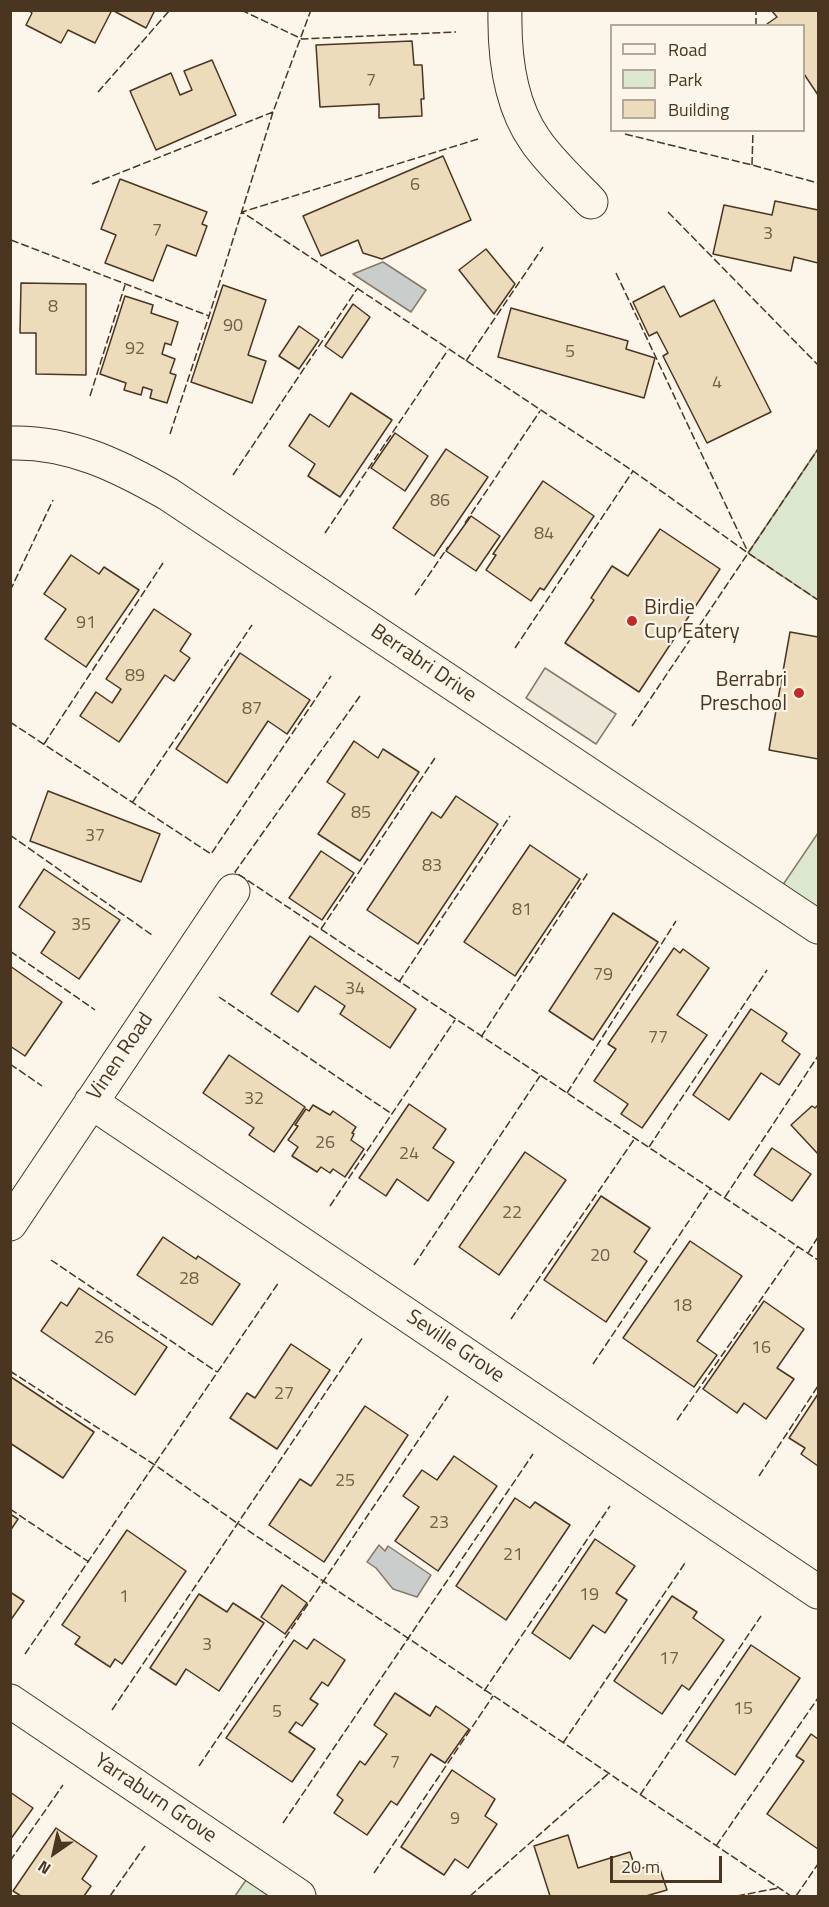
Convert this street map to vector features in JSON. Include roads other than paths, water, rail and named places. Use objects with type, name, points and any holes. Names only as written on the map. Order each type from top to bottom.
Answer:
[{"type":"street","points":[[505,10],[507,58],[512,88],[520,112],[535,140],[591,202]]},
{"type":"street","name":"Berrabri Drive","points":[[10,443],[42,444],[90,455],[115,465],[168,494],[819,927]]},
{"type":"street","name":"Vinen Road","points":[[10,1224],[232,891]]},
{"type":"street","name":"Seville Grove","points":[[91,1101],[819,1592]]},
{"type":"street","name":"Yarraburn Grove","points":[[10,1701],[299,1896]]},
{"type":"place","name":"Birdie Cup Eatery","points":[[632,621]]},
{"type":"place","name":"Berrabri Preschool","points":[[799,693]]}]
